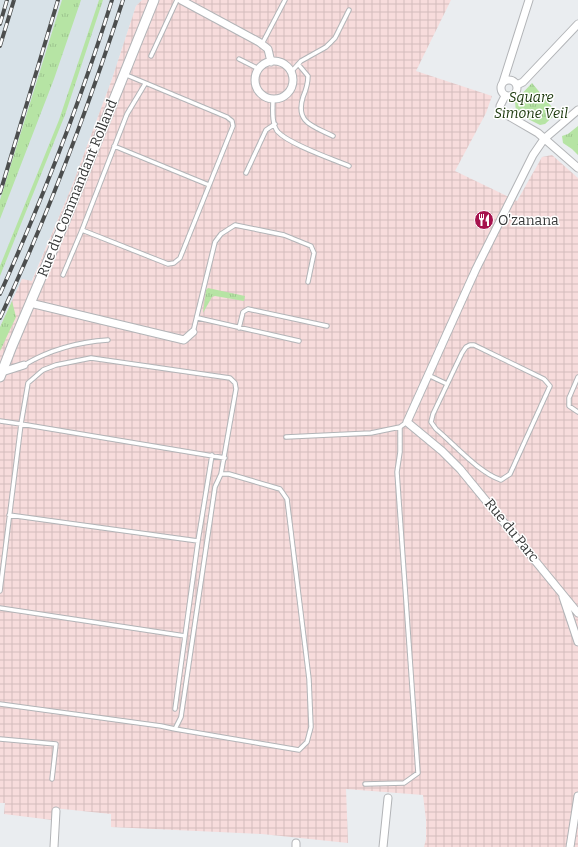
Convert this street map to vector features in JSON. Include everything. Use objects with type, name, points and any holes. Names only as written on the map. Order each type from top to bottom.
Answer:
[{"type":"street","name":"Rue du Commandant Rolland","points":[[1,375],[30,303],[66,221],[123,74],[154,0]]},
{"type":"street","points":[[180,0],[262,44],[268,49],[271,62]]},
{"type":"street","points":[[506,96],[500,88],[530,0]]},
{"type":"street","points":[[516,85],[522,82],[578,24]]},
{"type":"street","points":[[271,62],[284,64],[291,72],[293,82],[289,91],[282,97],[273,99],[264,96],[258,90],[256,80],[259,69],[265,64],[271,62]]},
{"type":"street","points":[[503,82],[509,80],[516,85]]},
{"type":"street","points":[[516,85],[515,94],[506,96],[500,106],[500,111],[538,133],[578,168]]},
{"type":"street","points":[[407,422],[479,262],[533,155],[544,139],[578,110]]},
{"type":"street","points":[[30,303],[184,340],[193,332]]},
{"type":"street","points":[[1,375],[24,365]]},
{"type":"street","name":"Rue du Parc","points":[[407,422],[442,451],[483,496],[578,613]]},
{"type":"street","points":[[561,593],[578,642]]},
{"type":"street","points":[[570,847],[578,796]]},
{"type":"street","points":[[383,847],[388,798]]},
{"type":"street","points":[[54,847],[56,810]]},
{"type":"lane","points":[[151,56],[177,0]]},
{"type":"lane","points":[[262,44],[285,0]]},
{"type":"lane","points":[[291,72],[298,64],[326,47],[335,38],[349,10]]},
{"type":"lane","points":[[239,59],[259,69]]},
{"type":"lane","points":[[298,64],[308,76],[301,106],[301,114],[305,122],[333,136]]},
{"type":"lane","points":[[82,230],[168,264],[174,263],[180,258],[233,126],[232,121],[227,117],[123,74]]},
{"type":"lane","points":[[64,275],[127,114],[145,84]]},
{"type":"lane","points":[[273,99],[277,131],[287,139],[348,166]]},
{"type":"lane","points":[[246,174],[266,130],[275,124]]},
{"type":"lane","points":[[114,146],[209,185]]},
{"type":"lane","points":[[193,332],[198,318],[215,242],[221,234],[235,224],[284,235],[311,246],[314,253],[308,282]]},
{"type":"lane","points":[[239,328],[243,312],[248,309],[327,326]]},
{"type":"lane","points":[[198,318],[299,341]]},
{"type":"lane","points":[[24,365],[56,349],[92,341],[108,340]]},
{"type":"lane","points":[[470,345],[548,381],[549,389],[510,474],[505,478],[501,480],[493,477],[483,470],[433,426],[432,418],[447,384],[462,353],[466,347],[470,345]]},
{"type":"lane","points":[[0,591],[21,424],[28,383],[43,370],[56,365],[92,358],[227,377],[235,383],[236,390],[225,458],[221,474],[215,487],[181,717],[175,729]]},
{"type":"lane","points":[[428,375],[447,384]]},
{"type":"lane","points":[[578,377],[569,398],[569,406],[578,412]]},
{"type":"lane","points":[[0,421],[225,458]]},
{"type":"lane","points":[[286,436],[364,433],[400,427],[407,422]]},
{"type":"lane","points":[[365,784],[404,783],[418,772],[396,472],[400,452],[400,427]]},
{"type":"lane","points":[[174,709],[212,455]]},
{"type":"lane","points":[[0,700],[2,704],[175,729],[299,750],[307,742],[311,727],[309,679],[287,499],[280,489],[229,474],[221,474]]},
{"type":"lane","points":[[9,515],[198,541]]},
{"type":"lane","points":[[0,608],[185,636]]},
{"type":"lane","points":[[0,739],[56,744],[52,779]]},
{"type":"shaded area","points":[[0,0],[142,0],[136,6],[112,79],[72,186],[31,282],[22,279],[0,327]]},
{"type":"shaded area","points":[[142,0],[451,0],[416,71],[492,96],[486,113],[455,171],[517,201],[542,157],[552,155],[578,178],[578,847],[424,847],[426,839],[426,820],[423,795],[346,789],[348,843],[262,834],[111,827],[111,814],[53,808],[52,820],[4,814],[5,803],[0,803],[0,327],[22,279],[32,281],[72,186],[112,79],[136,6]]},
{"type":"green space","points":[[62,0],[81,0],[54,79],[0,219],[0,200]]},
{"type":"green space","points":[[99,0],[103,0],[65,115],[0,276],[0,266],[59,120]]},
{"type":"green space","name":"Square Simone Veil","points":[[532,83],[557,113],[545,124],[540,125],[516,113],[515,101]]},
{"type":"green space","points":[[578,126],[578,155],[563,143],[562,136],[568,134]]},
{"type":"green space","points":[[208,288],[245,296],[244,301],[215,296],[212,297],[203,313],[206,290]]},
{"type":"green space","points":[[12,301],[16,317],[0,351],[0,327]]},
{"type":"railway","points":[[0,24],[7,0]]},
{"type":"railway","points":[[0,46],[14,0]]},
{"type":"railway","points":[[0,193],[58,0]]},
{"type":"railway","points":[[0,294],[31,222],[74,112],[112,0]]},
{"type":"railway","points":[[0,318],[51,201],[96,81],[123,0]]},
{"type":"place","name":"O'zanana","points":[[484,220]]}]
